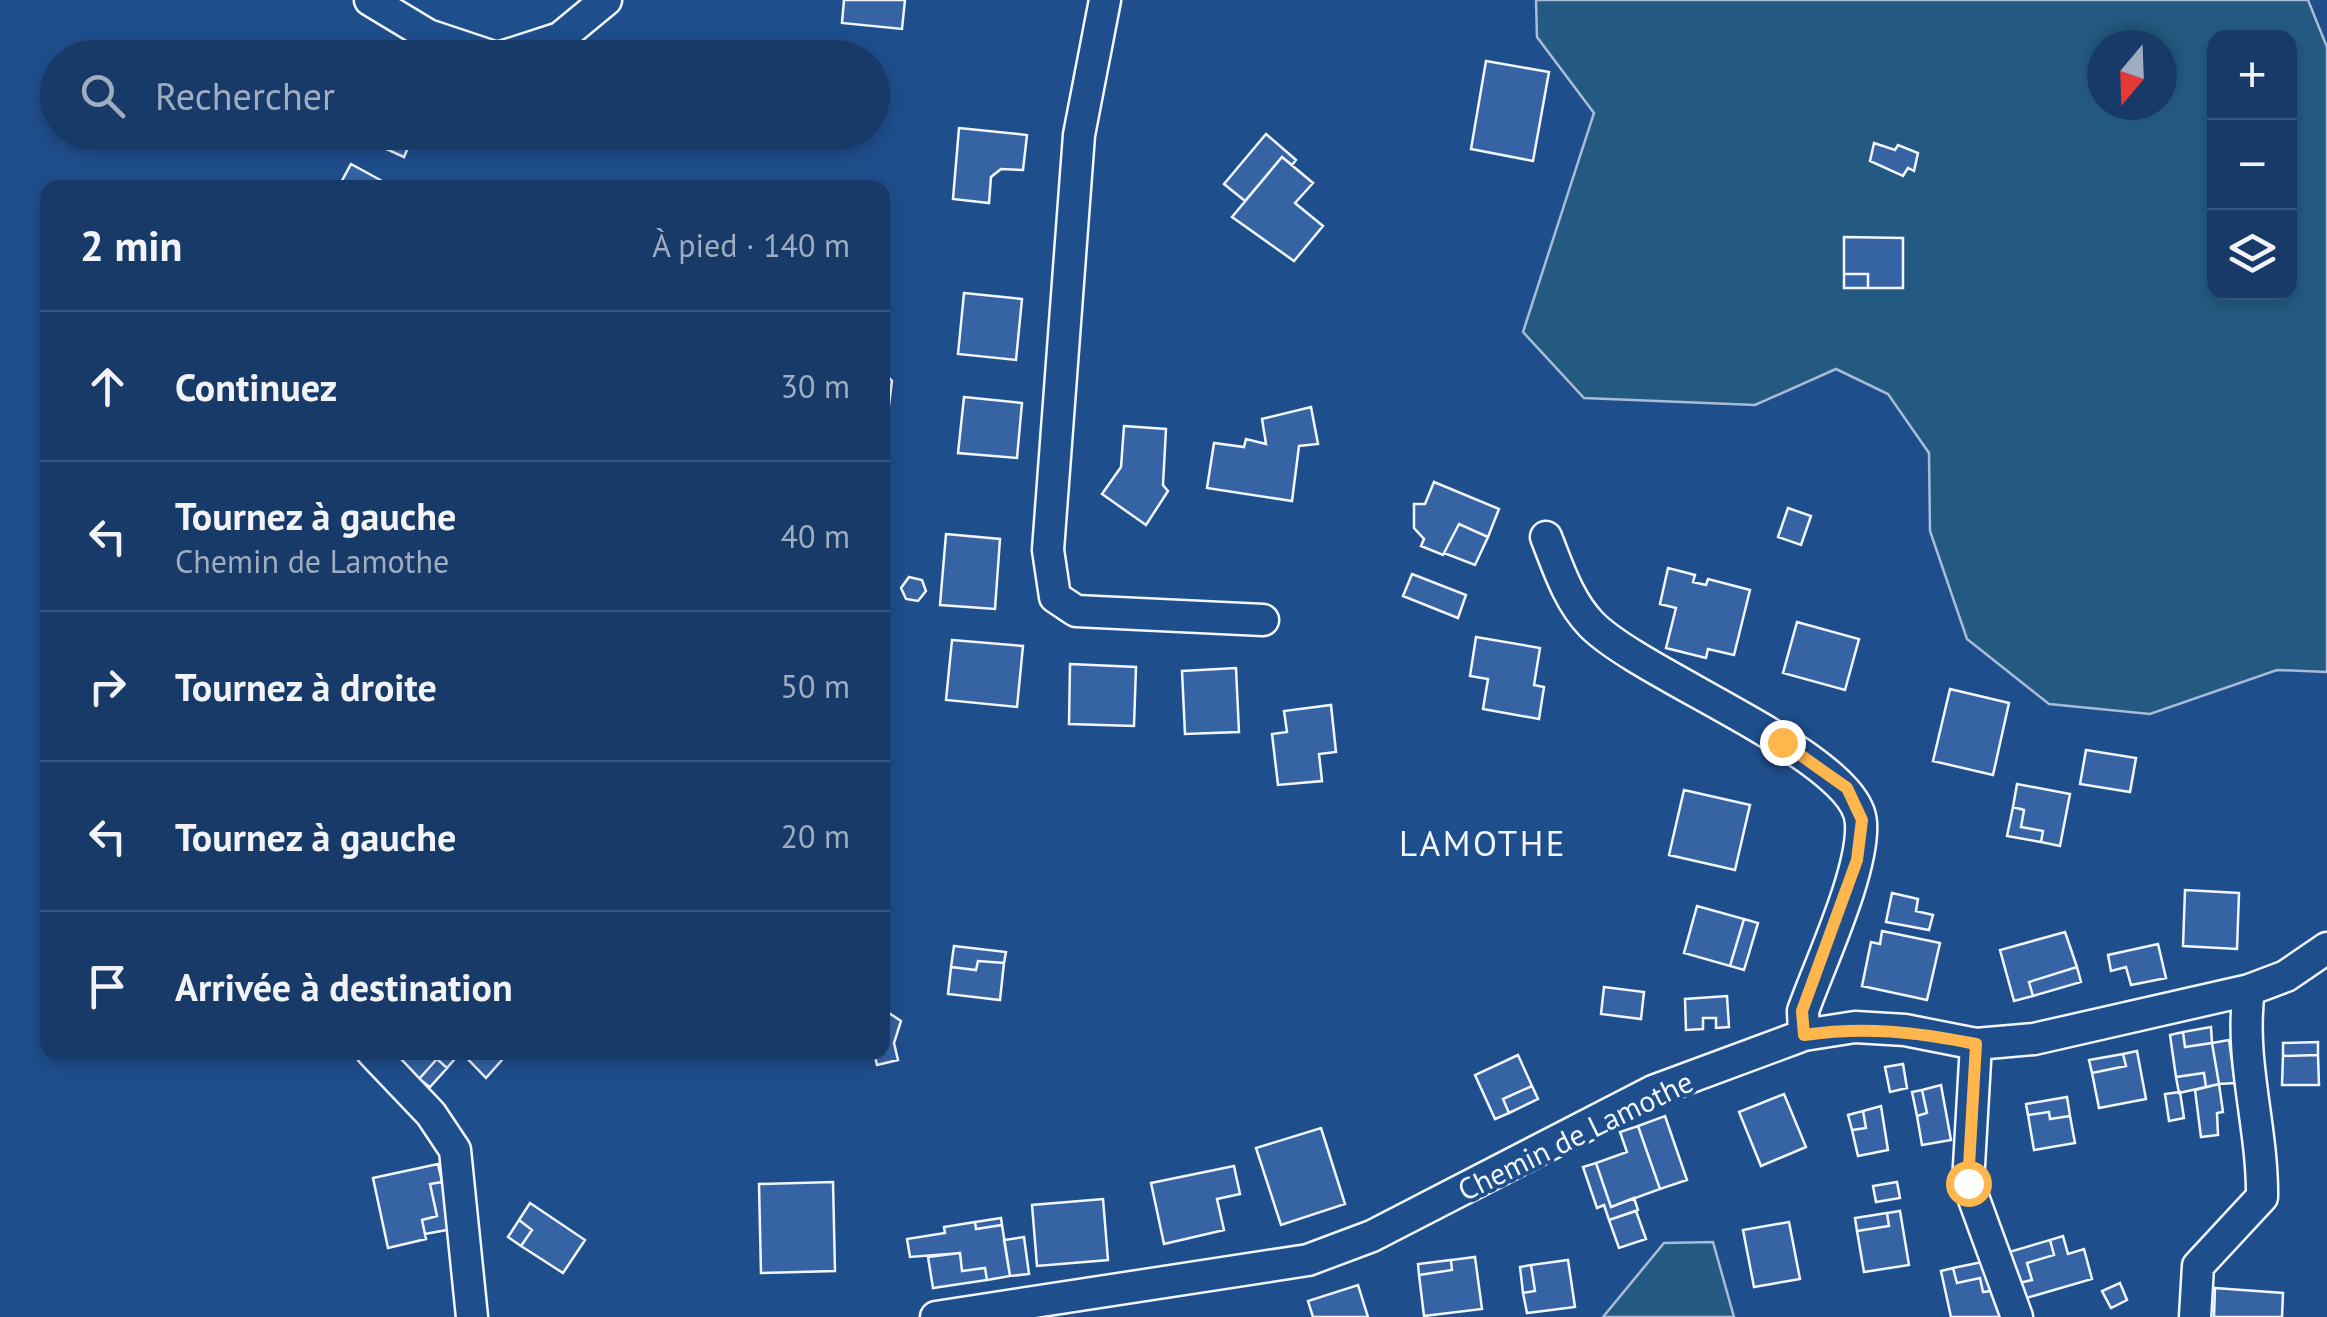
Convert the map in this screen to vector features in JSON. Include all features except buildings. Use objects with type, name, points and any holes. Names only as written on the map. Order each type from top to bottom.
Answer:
[{"type":"street","points":[[370,0],[445,40]]},
{"type":"street","points":[[554,40],[606,0]]},
{"type":"street","points":[[1104,0],[1079,135],[1048,550],[1054,597],[1076,612],[1263,620]]},
{"type":"street","points":[[1546,536],[1566,588],[1591,624],[1628,653],[1782,742],[1847,788],[1862,820],[1857,860],[1802,1011],[1804,1035]]},
{"type":"street","name":"Chemin de Lamothe","points":[[936,1317],[1308,1260],[1372,1236],[1653,1092],[1804,1035],[1854,1028],[1905,1030],[1976,1044],[2034,1039],[2250,990],[2286,976],[2327,948]]},
{"type":"street","points":[[2195,1317],[2198,1266],[2262,1197],[2263,1158],[2244,1022],[2250,990]]},
{"type":"street","points":[[1976,1044],[1968,1183],[2018,1317]]},
{"type":"street","points":[[380,1060],[431,1114],[455,1150],[472,1317]]},
{"type":"shaded area","points":[[1536,0],[2308,0],[2327,47],[2327,672],[2277,670],[2150,714],[2049,704],[1967,639],[1930,531],[1929,453],[1888,394],[1836,369],[1755,405],[1584,398],[1523,332],[1594,113],[1537,37]]},
{"type":"shaded area","points":[[1713,1242],[1734,1317],[1603,1317],[1664,1243]]},
{"type":"district","name":"LAMOTHE","points":[[1483,843]]},
{"type":"route","points":[[1782,742],[1847,788],[1862,820],[1857,860],[1802,1011],[1804,1035],[1854,1028],[1905,1030],[1976,1044],[1968,1183]]}]
